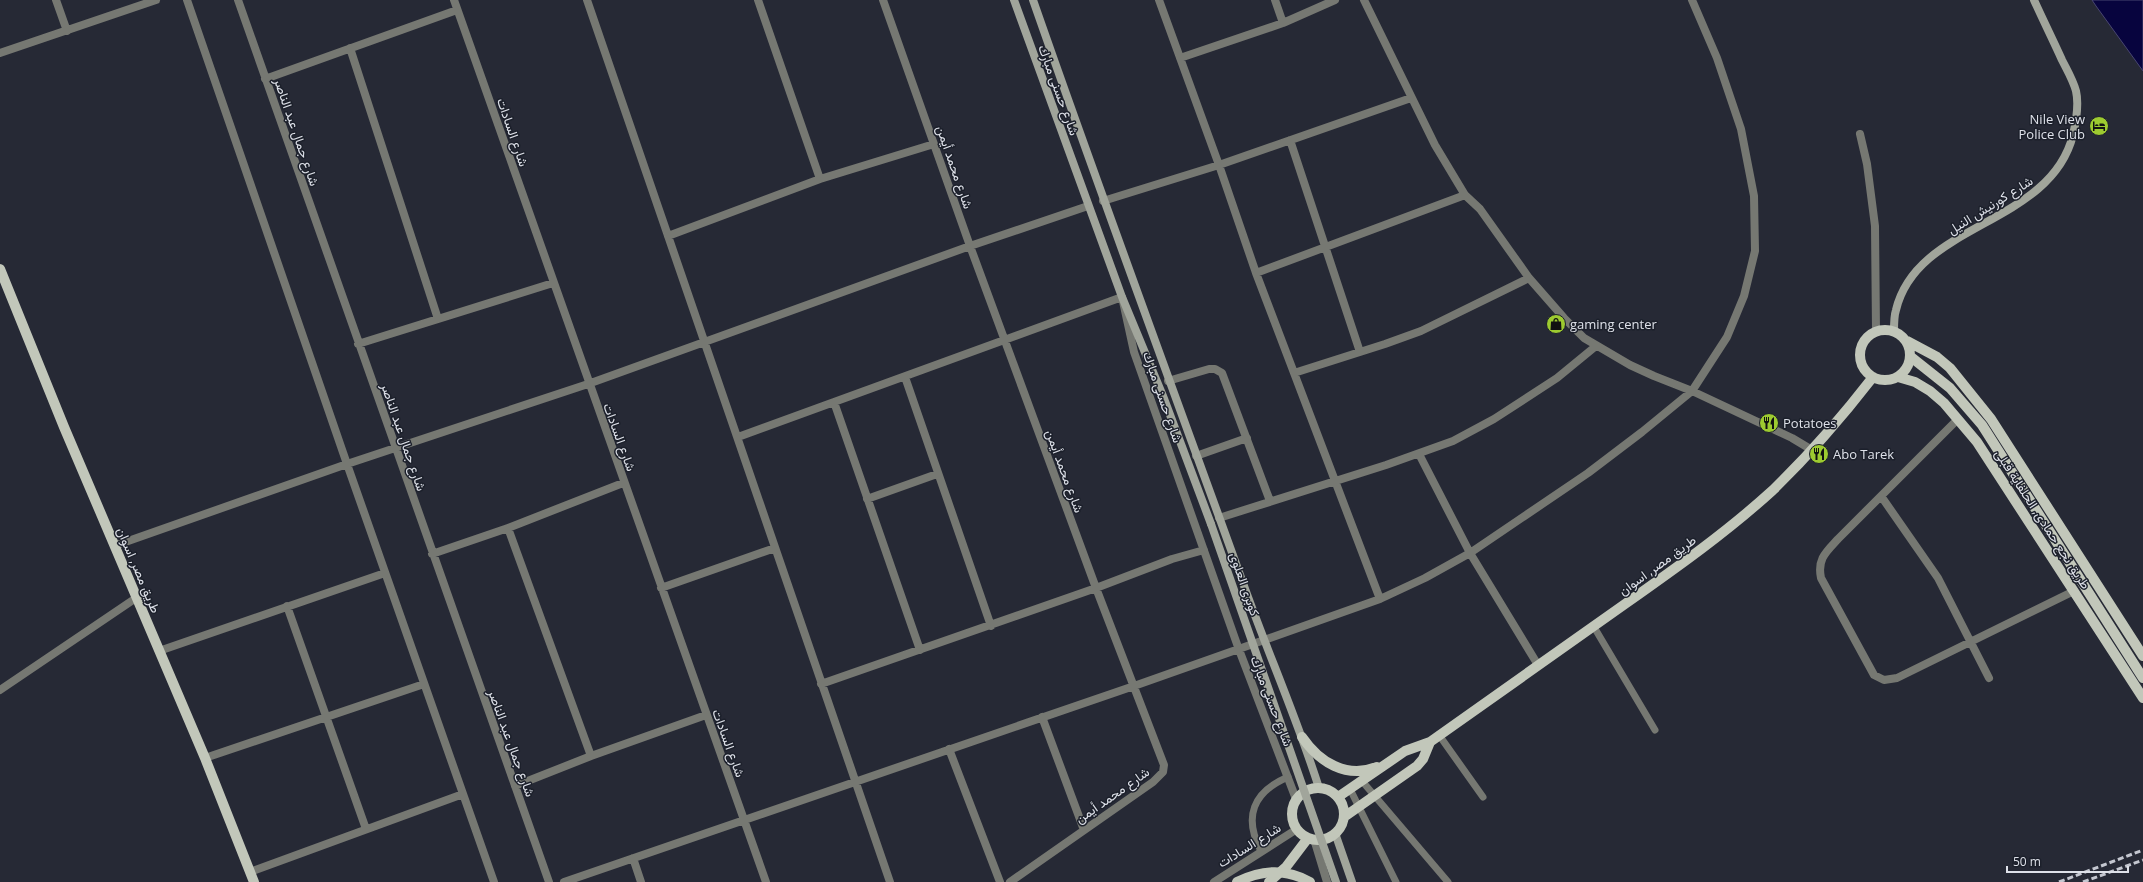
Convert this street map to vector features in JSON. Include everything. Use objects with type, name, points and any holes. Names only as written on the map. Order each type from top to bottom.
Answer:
[{"type":"main road","name":"شارع حسنى مبارك","points":[[1014,0],[1122,297]]},
{"type":"main road","name":"شارع حسنى مبارك","points":[[1034,0],[1103,201],[1168,381],[1263,639],[1302,737],[1319,788]]},
{"type":"main road","name":"شارع كورنيش النيل","points":[[1894,331],[1896,310],[1903,290],[1914,273],[1930,257],[2034,194],[2055,174],[2070,149],[2077,120],[2076,91],[2034,0]]},
{"type":"main road","name":"طريق مصر, اسوان","points":[[0,269],[114,546],[205,758],[252,877]]},
{"type":"main road","name":"كوبرى العلوى","points":[[1122,297],[1163,396],[1211,524],[1336,882]]},
{"type":"main road","points":[[1876,331],[1894,331],[1907,341],[1911,357],[1904,372],[1898,377],[1885,380],[1873,377],[1866,372],[1860,357],[1864,341],[1876,331]]},
{"type":"main road","name":"طريق نجع حمادى, الحلفاية قبلى","points":[[1907,341],[1937,356],[1950,368],[1991,419],[2143,656]]},
{"type":"main road","points":[[1911,357],[1950,388],[1982,425],[2143,678]]},
{"type":"main road","name":"طريق مصر, اسوان","points":[[1338,797],[1405,751],[1430,742],[1682,564],[1729,527],[1772,490],[1844,415],[1873,377]]},
{"type":"main road","name":"طريق نجع حمادى, الحلفاية قبلى","points":[[1898,377],[1930,391],[1944,402],[1995,467],[2143,698]]},
{"type":"main road","points":[[1302,737],[1320,758],[1339,768],[1355,771],[1371,770],[1386,764]]},
{"type":"main road","name":"طريق مصر, اسوان","points":[[1344,817],[1417,766],[1423,759],[1430,742]]},
{"type":"main road","points":[[1319,788],[1332,792],[1338,797],[1342,803],[1344,817],[1339,829],[1335,833],[1328,837],[1311,838],[1297,829],[1292,811],[1296,799],[1306,791],[1319,788]]},
{"type":"main road","points":[[1335,833],[1352,882]]},
{"type":"main road","points":[[1268,882],[1286,867],[1311,838]]},
{"type":"main road","points":[[1237,882],[1253,875],[1269,872],[1285,872],[1300,876],[1310,882]]},
{"type":"street","points":[[56,0],[67,31]]},
{"type":"street","points":[[0,53],[156,0]]},
{"type":"street","points":[[187,0],[347,464],[494,882]]},
{"type":"street","name":"شارع جمال عبد الناصر","points":[[238,0],[432,554],[549,882]]},
{"type":"street","name":"شارع السادات","points":[[454,0],[588,384],[766,882]]},
{"type":"street","points":[[587,0],[890,882]]},
{"type":"street","points":[[758,0],[820,179]]},
{"type":"street","name":"شارع محمد أيمن","points":[[883,0],[970,246],[1096,588],[1162,757],[1163,772],[1153,782],[1010,882]]},
{"type":"street","points":[[1159,0],[1219,165],[1256,273],[1380,599]]},
{"type":"street","points":[[1275,0],[1283,23]]},
{"type":"street","points":[[1180,58],[1283,23],[1334,0]]},
{"type":"street","points":[[1364,0],[1435,145],[1465,195],[1480,209],[1529,278],[1564,318],[1584,338],[1596,346],[1654,376],[1692,390],[1792,438],[1812,450]]},
{"type":"street","points":[[564,882],[1134,686],[1238,647],[1380,599],[1425,578],[1470,553],[1588,473],[1642,432],[1692,390],[1727,337],[1744,296],[1755,251],[1754,196],[1741,130],[1716,58],[1692,0]]},
{"type":"street","points":[[265,79],[457,10]]},
{"type":"street","points":[[350,48],[438,319]]},
{"type":"street","points":[[1103,201],[1219,165],[1411,98]]},
{"type":"street","points":[[1860,134],[1869,180],[1875,226],[1876,331]]},
{"type":"street","points":[[1290,140],[1327,246],[1360,352]]},
{"type":"street","points":[[668,236],[820,179],[934,144]]},
{"type":"street","points":[[1256,273],[1465,195]]},
{"type":"street","points":[[114,546],[347,464],[588,384],[970,246],[1088,206]]},
{"type":"street","points":[[1294,373],[1421,331],[1529,278]]},
{"type":"street","points":[[358,344],[553,283]]},
{"type":"street","points":[[738,437],[1005,341],[1122,297]]},
{"type":"street","name":"شارع حسنى مبارك","points":[[1122,297],[1134,352],[1238,647],[1296,799]]},
{"type":"street","points":[[1219,518],[1419,454],[1453,440],[1494,419],[1557,378],[1596,346]]},
{"type":"street","points":[[1168,381],[1209,369],[1219,370],[1226,380],[1270,501]]},
{"type":"street","points":[[905,377],[937,474],[991,626]]},
{"type":"street","points":[[834,402],[920,650]]},
{"type":"street","points":[[1958,419],[1820,560],[1819,568],[1821,578],[1874,675],[1884,680],[1897,678],[2074,590]]},
{"type":"street","points":[[1196,456],[1247,438]]},
{"type":"street","points":[[1419,454],[1470,553],[1538,665]]},
{"type":"street","points":[[867,499],[937,474]]},
{"type":"street","points":[[432,554],[508,528],[623,482]]},
{"type":"street","points":[[1881,496],[1938,578],[1990,678]]},
{"type":"street","points":[[508,528],[591,756]]},
{"type":"street","points":[[661,588],[775,548]]},
{"type":"street","points":[[822,684],[991,626],[1172,559],[1204,550]]},
{"type":"street","points":[[159,651],[385,573]]},
{"type":"street","points":[[0,690],[136,598]]},
{"type":"street","points":[[287,606],[366,829]]},
{"type":"street","points":[[205,758],[424,684]]},
{"type":"street","points":[[515,786],[591,756],[706,715]]},
{"type":"street","points":[[1042,717],[1084,830]]},
{"type":"street","points":[[949,749],[1000,882]]},
{"type":"street","points":[[252,877],[366,829],[463,794]]},
{"type":"street","name":"شارع السادات","points":[[1214,882],[1297,829]]},
{"type":"street","points":[[1311,838],[1327,882]]},
{"type":"street","points":[[633,858],[641,882]]},
{"type":"lane","points":[[1594,627],[1655,730]]},
{"type":"lane","points":[[1439,735],[1483,797]]},
{"type":"lane","points":[[1261,851],[1254,837],[1252,822],[1254,807],[1262,793],[1274,783],[1288,777]]},
{"type":"lane","points":[[1362,781],[1448,882]]},
{"type":"lane","points":[[1350,789],[1396,882]]},
{"type":"shaded area","points":[[2092,0],[2143,0],[2143,71],[2096,6]]},
{"type":"railway","points":[[2059,882],[2143,850]]},
{"type":"railway","points":[[2083,882],[2143,860]]},
{"type":"place","name":"Nile View Police Club","points":[[2099,126]]},
{"type":"place","name":"gaming center","points":[[1556,324]]},
{"type":"place","name":"Potatoes","points":[[1769,423]]},
{"type":"place","name":"Abo Tarek","points":[[1819,454]]}]
